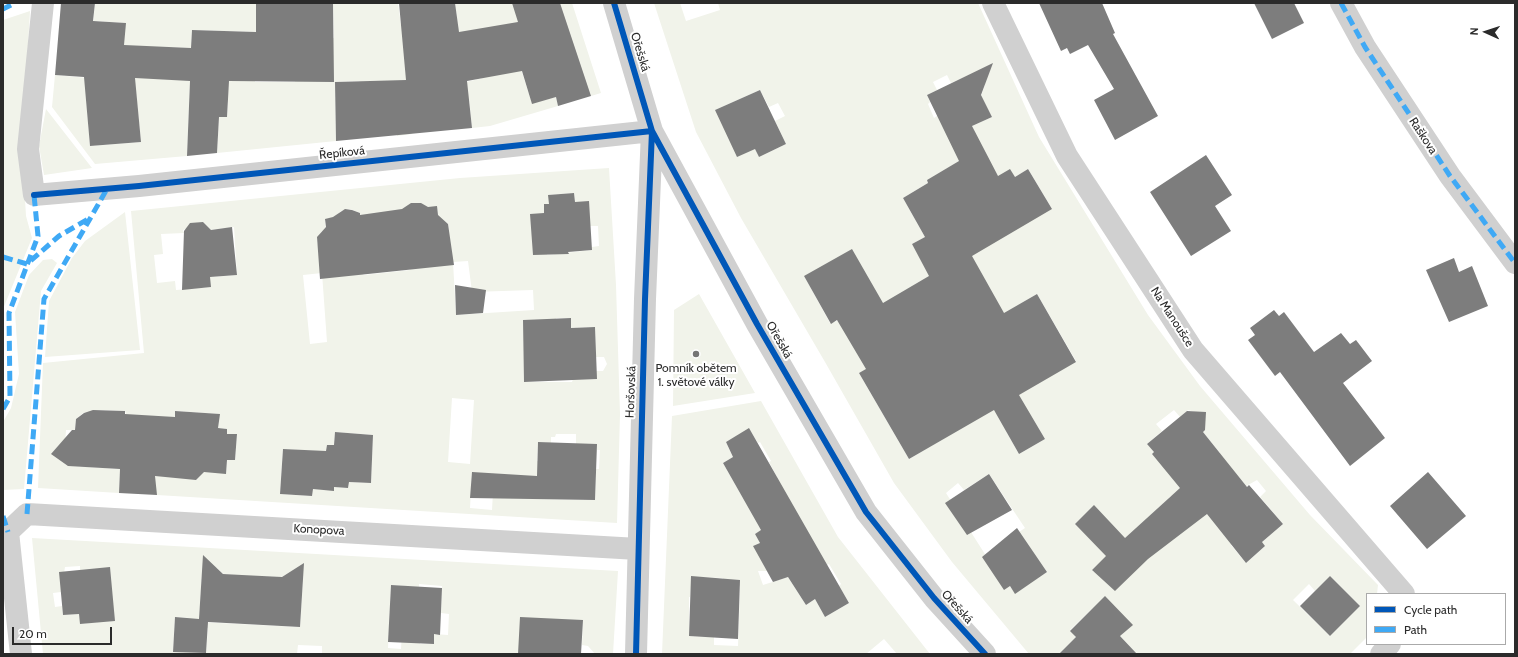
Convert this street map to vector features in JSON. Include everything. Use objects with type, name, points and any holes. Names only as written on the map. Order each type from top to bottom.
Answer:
[{"type":"street","name":"Řepíková","points":[[43,3],[28,149],[34,196],[652,131]]},
{"type":"street","name":"Ořešská","points":[[614,3],[652,131],[757,324],[866,512],[934,598],[985,654]]},
{"type":"street","name":"Na Manoušce","points":[[993,3],[1067,156],[1193,350],[1403,593]]},
{"type":"street","name":"Raškova","points":[[1341,3],[1365,47],[1450,176],[1515,263]]},
{"type":"street","name":"Horšovská","points":[[636,654],[645,299],[652,131]]},
{"type":"street","name":"Konopova","points":[[21,654],[8,532],[27,514],[638,549]]},
{"type":"street","points":[[1381,654],[1389,645]]},
{"type":"shaded area","points":[[95,3],[256,3],[256,32],[192,30],[191,48],[165,47],[187,81],[190,81],[187,156],[95,164],[52,107],[55,75],[88,78]],"holes":[[[95,21],[126,23],[94,37]],[[136,92],[141,142],[90,146],[86,96]]]},
{"type":"shaded area","points":[[333,3],[398,3],[401,25],[457,18],[455,3],[572,3],[601,93],[591,96],[518,60],[532,103],[556,97],[558,106],[490,126],[472,128],[469,99],[447,101],[405,65],[412,134],[397,136],[394,105],[359,81],[335,82],[336,141],[217,153],[219,117],[227,117],[228,103],[202,54],[256,56],[255,82],[295,82],[295,5],[316,38],[334,38]],"holes":[[[476,30],[483,78],[466,82]]]},
{"type":"shaded area","points":[[654,3],[680,3],[686,21],[720,10],[718,3],[978,3],[1039,137],[1148,315],[1200,386],[1310,515],[1378,585],[1377,593],[1366,593],[1366,638],[1350,654],[1137,654],[1120,636],[1132,625],[1093,608],[1070,630],[1076,637],[1063,650],[1066,654],[1029,654],[952,562],[894,483],[741,218],[696,132]],"holes":[[[972,74],[982,78],[985,85],[981,96],[992,117],[972,126],[975,132],[937,116],[934,118],[928,104],[930,102],[927,95],[937,90],[933,82],[947,75],[951,83]],[[760,90],[769,107],[778,103],[785,116],[775,121],[786,144],[759,157],[755,149],[715,110]],[[970,155],[948,215],[927,305],[931,276],[912,244],[925,237],[903,198],[928,183],[927,180]],[[1028,169],[1052,209],[1015,177]],[[804,276],[885,307],[830,323]],[[1037,294],[1076,361],[909,459],[859,373],[950,345]],[[1174,410],[1180,417],[1188,410],[1202,414],[1203,432],[1220,453],[1181,484],[1152,454],[1154,452],[1147,444],[1162,431],[1156,424]],[[1033,419],[1045,439],[1019,454],[1006,431]],[[989,474],[1025,528],[1019,532],[1047,572],[1015,593],[990,562],[946,493],[958,483],[964,490]],[[1257,480],[1266,491],[1260,497],[1283,524],[1262,542],[1265,546],[1246,563],[1231,545],[1237,539],[1225,504],[1248,485]],[[1171,496],[1181,508],[1094,572],[1092,570]],[[1094,506],[1104,537],[1096,545],[1075,524]],[[1330,576],[1360,606],[1330,636],[1293,600],[1309,584],[1315,591]]]},
{"type":"shaded area","points":[[30,11],[22,148],[26,216],[32,238],[3,309],[3,20]]},
{"type":"shaded area","points":[[46,109],[92,168],[44,175],[39,146]]},
{"type":"shaded area","points":[[609,168],[616,285],[620,414],[617,523],[157,495],[125,411],[101,410],[83,413],[76,419],[75,430],[66,430],[65,444],[58,446],[56,450],[73,466],[120,469],[119,493],[38,488],[43,363],[144,353],[131,211],[460,178]],"holes":[[[574,193],[575,202],[590,226],[598,226],[599,246],[592,247],[592,250],[547,255],[544,204],[549,204],[549,195]],[[411,203],[420,203],[428,209],[437,208],[438,217],[448,224],[449,233],[444,239],[409,253],[410,270],[364,275],[318,246],[317,238],[322,231],[326,230],[325,220],[334,219],[341,211],[350,209],[360,213],[360,216],[406,209]],[[203,222],[211,230],[234,227],[237,275],[210,277],[210,287],[176,290],[175,281],[157,283],[154,255],[163,254],[161,234],[184,233],[183,230]],[[468,261],[472,292],[533,290],[534,310],[456,315],[453,262]],[[322,273],[327,342],[310,344],[303,275]],[[556,318],[570,318],[571,328],[595,327],[596,357],[604,357],[607,364],[603,371],[596,371],[573,379],[572,382],[524,382],[556,330]],[[452,398],[474,400],[470,464],[448,462]],[[176,411],[219,414],[218,428],[227,429],[227,434],[237,435],[235,460],[227,460],[226,473],[204,471],[196,480],[174,427]],[[335,432],[373,435],[371,483],[349,482],[348,488],[334,487],[325,470],[327,445],[334,445]],[[556,434],[576,434],[576,444],[597,444],[597,450],[600,450],[599,469],[596,469],[595,500],[539,499],[540,461],[537,461],[538,442],[551,443],[551,437],[555,437]],[[283,449],[315,451],[312,496],[280,494]],[[472,473],[494,474],[492,510],[470,508]]]},
{"type":"shaded area","points":[[125,212],[140,350],[45,357],[49,301],[72,258],[85,241]]},
{"type":"shaded area","points":[[52,259],[57,263],[41,291],[24,489],[3,490],[3,422],[11,408],[19,374],[15,312],[29,275],[43,260]]},
{"type":"shaded area","points":[[699,294],[755,393],[673,406],[674,310]]},
{"type":"shaded area","points":[[761,401],[838,537],[930,654],[897,654],[884,639],[866,654],[662,654],[672,416]],"holes":[[[749,429],[758,443],[760,442],[771,461],[769,462],[777,477],[743,498],[723,463],[733,457],[726,442]],[[771,525],[827,565],[829,564],[841,584],[839,586],[849,603],[825,617],[815,599],[806,605],[788,577],[763,585],[758,571],[767,571],[754,546],[760,543],[755,534]],[[692,577],[723,578],[723,585],[740,586],[738,646],[714,645],[714,637],[689,636]]]},
{"type":"shaded area","points":[[32,538],[618,571],[613,654],[595,654],[588,646],[582,645],[583,620],[518,654],[322,654],[322,646],[298,645],[297,654],[43,654]],"holes":[[[80,566],[80,570],[115,620],[81,624],[79,614],[63,615],[62,606],[55,607],[53,593],[61,592],[65,567]],[[217,568],[223,574],[244,576],[282,577],[289,573],[294,573],[303,579],[300,627],[199,622],[202,573]],[[419,584],[442,586],[441,613],[449,614],[448,635],[434,634],[434,644],[420,644],[420,634],[402,632],[401,649],[388,648],[391,585],[419,587]],[[175,617],[189,618],[189,627],[208,628],[206,653],[173,651]]]},
{"type":"building","points":[[61,3],[95,3],[93,21],[126,23],[124,45],[191,48],[192,30],[256,32],[256,3],[333,3],[334,82],[229,81],[227,117],[219,117],[217,153],[187,156],[190,81],[135,78],[141,142],[90,146],[84,77],[55,75]]},
{"type":"building","points":[[399,3],[455,3],[459,32],[518,22],[512,3],[560,3],[591,96],[558,106],[556,97],[532,104],[522,71],[467,81],[472,128],[336,141],[335,82],[406,80]]},
{"type":"building","points":[[1039,3],[1102,3],[1115,33],[1113,34],[1158,116],[1115,140],[1094,100],[1114,89],[1088,45],[1070,54],[1067,48],[1061,51]]},
{"type":"building","points":[[1254,3],[1294,3],[1304,23],[1272,39]]},
{"type":"building","points":[[993,63],[981,95],[992,117],[972,126],[998,176],[1010,169],[1015,177],[1028,169],[1052,209],[972,256],[1004,313],[1037,294],[1076,362],[1019,395],[1045,439],[1019,454],[994,410],[909,459],[859,373],[866,369],[837,320],[831,324],[804,276],[852,249],[883,303],[929,276],[912,244],[925,237],[903,198],[928,183],[927,180],[959,161],[927,95]]},
{"type":"building","points":[[760,90],[786,144],[759,157],[755,149],[737,157],[715,110]]},
{"type":"building","points":[[1206,155],[1232,195],[1215,206],[1231,231],[1191,256],[1150,192]]},
{"type":"building","points":[[574,193],[575,202],[589,201],[592,250],[568,252],[569,254],[533,255],[530,214],[544,213],[544,204],[549,204],[548,195]]},
{"type":"building","points":[[411,203],[421,203],[428,207],[437,206],[438,215],[448,224],[454,265],[320,279],[317,237],[326,227],[325,219],[333,217],[345,209],[360,213],[360,215],[402,209]]},
{"type":"building","points":[[203,222],[211,230],[232,227],[237,275],[210,277],[211,287],[182,290],[184,231],[190,223]]},
{"type":"building","points":[[1454,258],[1459,272],[1472,266],[1488,306],[1449,322],[1426,270]]},
{"type":"building","points":[[455,285],[486,290],[483,313],[456,315]]},
{"type":"building","points":[[1274,310],[1279,316],[1284,312],[1314,352],[1341,333],[1350,344],[1356,340],[1372,361],[1343,383],[1385,438],[1350,466],[1280,372],[1275,376],[1248,340],[1255,335],[1250,328]]},
{"type":"building","points":[[571,318],[571,328],[595,327],[597,379],[524,382],[523,320]]},
{"type":"building","points":[[93,410],[125,411],[125,414],[175,417],[175,411],[220,414],[218,428],[227,429],[227,434],[237,434],[235,460],[227,460],[226,474],[204,472],[196,480],[155,476],[157,495],[119,493],[120,469],[68,466],[51,454],[72,430],[75,430],[76,419],[84,413]]},
{"type":"building","points":[[1187,411],[1206,412],[1205,430],[1203,432],[1247,487],[1249,485],[1283,524],[1262,542],[1265,546],[1246,563],[1207,514],[1148,559],[1115,591],[1092,570],[1106,556],[1075,524],[1094,505],[1125,538],[1180,488],[1152,454],[1154,452],[1147,444]]},
{"type":"building","points":[[749,428],[849,603],[825,617],[815,599],[806,605],[788,577],[773,582],[753,546],[760,543],[755,534],[761,530],[723,463],[733,457],[726,442]]},
{"type":"building","points":[[335,432],[373,435],[371,483],[349,482],[348,488],[334,487],[334,491],[313,489],[312,496],[280,494],[283,449],[326,451],[327,445],[334,445]]},
{"type":"building","points":[[538,442],[597,444],[595,500],[470,498],[472,472],[537,476]]},
{"type":"building","points":[[1428,472],[1466,516],[1427,549],[1390,506]]},
{"type":"building","points":[[989,474],[1012,510],[967,535],[945,503]]},
{"type":"building","points":[[1017,528],[1047,572],[1015,594],[1010,586],[1004,590],[982,557]]},
{"type":"building","points":[[203,555],[223,574],[282,577],[304,563],[300,627],[208,622],[206,653],[173,652],[175,617],[199,619]]},
{"type":"building","points":[[110,567],[115,621],[80,624],[79,614],[63,615],[59,572]]},
{"type":"building","points":[[691,576],[740,580],[738,639],[689,636]]},
{"type":"building","points":[[1330,576],[1360,606],[1330,636],[1300,606]]},
{"type":"building","points":[[391,585],[442,588],[440,635],[434,634],[434,644],[388,642]]},
{"type":"building","points":[[1105,596],[1133,625],[1120,636],[1137,654],[1059,654],[1076,637],[1070,631]]},
{"type":"building","points":[[520,617],[583,620],[581,654],[518,654]]},
{"type":"marked path","points":[[1341,3],[1365,47],[1450,176],[1515,263]]},
{"type":"marked path","points":[[3,9],[11,5]]},
{"type":"marked path","points":[[27,514],[44,299],[107,189]]},
{"type":"marked path","points":[[3,409],[10,397],[9,313],[38,236],[34,195]]},
{"type":"marked path","points":[[3,257],[27,264],[59,236],[90,218]]},
{"type":"marked path","points":[[3,516],[8,532]]},
{"type":"cycle path","points":[[614,3],[652,131],[757,324],[866,512],[934,598],[985,654]]},
{"type":"cycle path","points":[[34,195],[139,186],[652,131],[645,299],[636,654]]},
{"type":"place","name":"Pomník obětem 1. světové války","points":[[696,354]]}]
